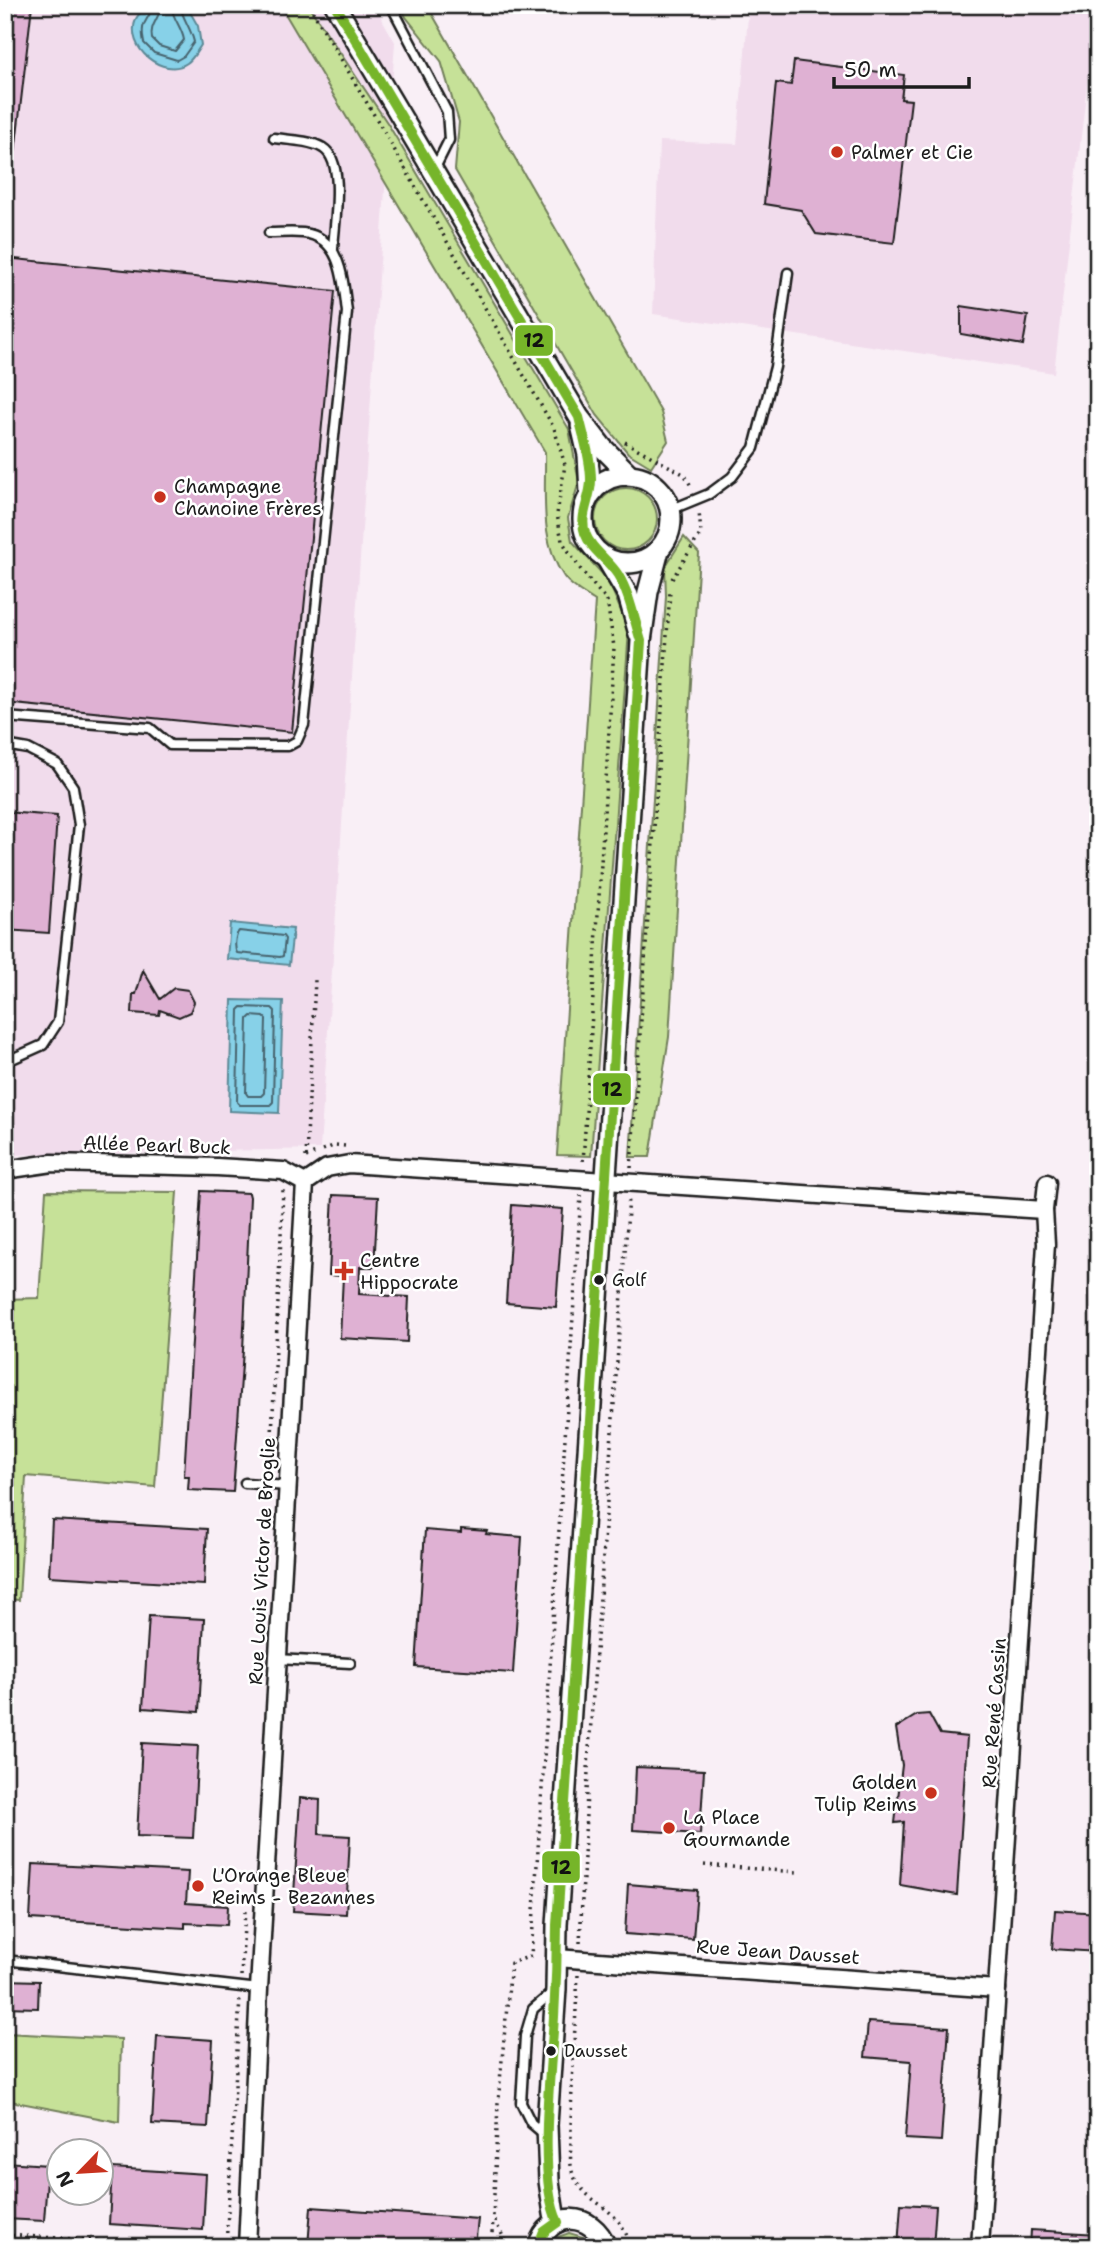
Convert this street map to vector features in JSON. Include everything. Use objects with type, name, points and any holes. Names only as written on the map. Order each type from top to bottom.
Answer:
[{"type":"street","points":[[335,5],[579,417],[603,448],[629,474]]},
{"type":"street","points":[[345,5],[386,94]]},
{"type":"street","points":[[579,417],[588,455],[590,494]]},
{"type":"street","points":[[558,2222],[554,2214],[549,2181],[548,2137],[556,1958],[640,641],[648,592],[659,550],[667,538],[671,524],[665,497],[656,486],[644,478],[629,474],[614,476],[601,483],[590,494],[584,507],[582,522],[590,543],[606,558],[628,595],[640,641]]},
{"type":"street","points":[[606,558],[620,563],[634,563],[659,550]]},
{"type":"street","name":"Allée Pearl Buck","points":[[5,1170],[52,1163],[217,1167],[284,1171],[305,1183]]},
{"type":"street","points":[[305,1183],[327,1168],[349,1164],[1044,1210]]},
{"type":"street","name":"Rue Louis Victor de Broglie","points":[[247,2247],[305,1183]]},
{"type":"street","name":"Rue René Cassin","points":[[980,2247],[1046,1244],[1044,1210],[1047,1183]]},
{"type":"street","name":"Rue Jean Dausset","points":[[556,1958],[997,1989]]},
{"type":"street","points":[[538,2247],[544,2232],[566,2219],[584,2221],[598,2231],[606,2247]]},
{"type":"lane","points":[[391,5],[447,113],[449,140],[434,171]]},
{"type":"lane","points":[[274,138],[309,143],[330,153],[338,176],[333,249]]},
{"type":"lane","points":[[5,717],[149,728],[170,745],[288,746],[297,741],[304,725],[347,312],[341,271],[333,249],[325,240],[305,233],[270,233]]},
{"type":"lane","points":[[670,510],[696,500],[732,477],[754,448],[775,368],[788,273]]},
{"type":"lane","points":[[5,745],[28,749],[57,764],[73,787],[79,825],[58,1022],[43,1045],[5,1062]]},
{"type":"lane","points":[[245,1483],[287,1486]]},
{"type":"lane","points":[[277,1659],[350,1663]]},
{"type":"lane","points":[[5,1960],[259,1989]]},
{"type":"lane","points":[[548,2137],[531,2123],[520,2103],[524,2036],[533,2009],[556,1990]]},
{"type":"path","points":[[309,5],[554,428],[565,465],[557,514],[562,541],[581,570],[607,601],[614,647],[531,1956],[511,1963],[498,2103],[491,2247]]},
{"type":"path","points":[[603,448],[612,442],[624,442],[685,475],[690,482],[702,519],[701,533],[671,580],[670,591],[628,1224],[589,1749],[571,2116],[571,2170],[579,2189],[616,2216],[628,2236],[630,2247]]},
{"type":"path","points":[[648,592],[670,591]]},
{"type":"path","points":[[305,1183],[315,981]]},
{"type":"path","points":[[269,1485],[284,1171]]},
{"type":"path","points":[[5,1646],[8,1654],[8,1679],[5,1684]]},
{"type":"path","points":[[704,1865],[797,1872]]},
{"type":"path","points":[[226,2247],[245,1903]]},
{"type":"path","points":[[493,2218],[509,2247]]},
{"type":"path","points":[[5,2235],[212,2247]]},
{"type":"shaded area","points":[[5,5],[374,5],[395,42],[320,1149],[5,1155]]},
{"type":"shaded area","points":[[749,5],[1096,5],[1054,373],[653,314],[659,141],[737,144]]},
{"type":"green space","points":[[280,5],[308,5],[388,124],[569,429],[579,482],[568,518],[572,541],[608,580],[629,630],[591,1156],[557,1155],[595,601],[567,581],[556,563],[547,532],[545,452]]},
{"type":"green space","points":[[400,5],[427,5],[661,412],[668,441],[651,467],[628,453],[597,415],[455,170],[459,122],[441,61],[406,17]]},
{"type":"green space","points":[[626,488],[638,490],[648,497],[655,507],[655,531],[648,541],[638,548],[626,550],[614,548],[604,541],[597,531],[595,519],[597,507],[604,497],[614,490]]},
{"type":"green space","points":[[684,537],[699,553],[669,1037],[650,1157],[630,1157],[666,596],[665,567]]},
{"type":"green space","points":[[46,1191],[177,1192],[155,1487],[26,1476],[19,1600],[5,1599],[5,1299],[39,1298]]},
{"type":"green space","points":[[5,2033],[121,2039],[119,2122],[5,2100]]},
{"type":"green space","points":[[569,2233],[583,2237],[590,2247],[549,2247],[555,2238]]},
{"type":"water","points":[[147,5],[186,5],[198,26],[201,45],[187,63],[168,67],[148,58],[141,50],[134,30],[137,17]]},
{"type":"water","points":[[230,923],[293,929],[289,965],[227,959]]},
{"type":"water","points":[[232,1000],[283,1001],[279,1113],[229,1111]]},
{"type":"building","points":[[5,5],[32,5],[15,153],[5,152]]},
{"type":"building","name":"Palmer et Cie","points":[[794,61],[904,75],[901,99],[911,100],[894,243],[816,234],[801,210],[764,204],[776,83],[791,85]]},
{"type":"building","name":"Champagne Chanoine Frères","points":[[5,258],[335,291],[292,732],[5,703]]},
{"type":"building","points":[[961,306],[1028,316],[1023,345],[961,334]]},
{"type":"building","points":[[5,812],[57,816],[49,933],[5,930]]},
{"type":"building","points":[[143,970],[160,999],[174,988],[188,990],[194,1002],[190,1012],[179,1017],[160,1010],[159,1015],[132,1013],[133,994],[136,994]]},
{"type":"building","points":[[201,1191],[249,1193],[250,1197],[233,1492],[188,1490],[189,1476],[184,1476]]},
{"type":"building","name":"Centre Hippocrate","points":[[333,1195],[378,1197],[374,1267],[360,1267],[359,1294],[409,1297],[407,1342],[340,1338],[343,1276],[329,1275]]},
{"type":"building","points":[[512,1205],[563,1209],[556,1307],[506,1303]]},
{"type":"building","points":[[52,1520],[207,1529],[204,1585],[49,1576]]},
{"type":"building","points":[[461,1529],[522,1537],[513,1673],[416,1667],[425,1530],[461,1533]]},
{"type":"building","points":[[149,1616],[204,1619],[199,1712],[143,1708]]},
{"type":"building","name":"Golden Tulip Reims","points":[[929,1714],[940,1734],[967,1737],[957,1895],[900,1885],[904,1822],[895,1823],[902,1765],[896,1728],[917,1715]]},
{"type":"building","points":[[142,1743],[198,1746],[193,1838],[137,1836]]},
{"type":"building","points":[[636,1767],[704,1770],[700,1834],[633,1830]]},
{"type":"building","points":[[300,1798],[320,1800],[319,1834],[350,1836],[346,1914],[293,1911]]},
{"type":"building","points":[[33,1864],[188,1872],[186,1903],[228,1906],[227,1925],[185,1923],[185,1928],[30,1919]]},
{"type":"building","points":[[628,1884],[697,1890],[693,1939],[625,1934]]},
{"type":"building","points":[[1055,1910],[1098,1913],[1098,1952],[1052,1949]]},
{"type":"building","points":[[5,1980],[39,1981],[38,2008],[5,2007]]},
{"type":"building","points":[[868,2022],[949,2027],[941,2141],[905,2139],[911,2061],[865,2057]]},
{"type":"building","points":[[157,2036],[213,2040],[208,2127],[152,2124]]},
{"type":"building","points":[[5,2162],[46,2165],[44,2221],[5,2219]]},
{"type":"building","points":[[116,2168],[206,2174],[203,2230],[109,2224],[110,2206],[116,2206]]},
{"type":"building","points":[[901,2204],[936,2206],[933,2247],[898,2247]]},
{"type":"building","points":[[311,2207],[478,2219],[475,2247],[308,2247]]},
{"type":"building","points":[[1031,2230],[1098,2234],[1098,2247],[1030,2247]]},
{"type":"transit line","name":"12","points":[[335,5],[579,417],[591,472],[583,520],[585,533],[591,545],[622,583],[641,641],[548,2093],[548,2179],[558,2222],[544,2232],[538,2247]]},
{"type":"place","name":"Palmer et Cie","points":[[837,152]]},
{"type":"place","name":"Champagne Chanoine Frères","points":[[160,497]]},
{"type":"place","name":"Centre Hippocrate","points":[[344,1271]]},
{"type":"place","name":"Golf","points":[[599,1280]]},
{"type":"place","name":"Golden Tulip Reims","points":[[931,1793]]},
{"type":"place","name":"La Place Gourmande","points":[[669,1828]]},
{"type":"place","name":"L'Orange Bleue Reims - Bezannes","points":[[198,1886]]},
{"type":"place","name":"Dausset","points":[[551,2051]]}]
